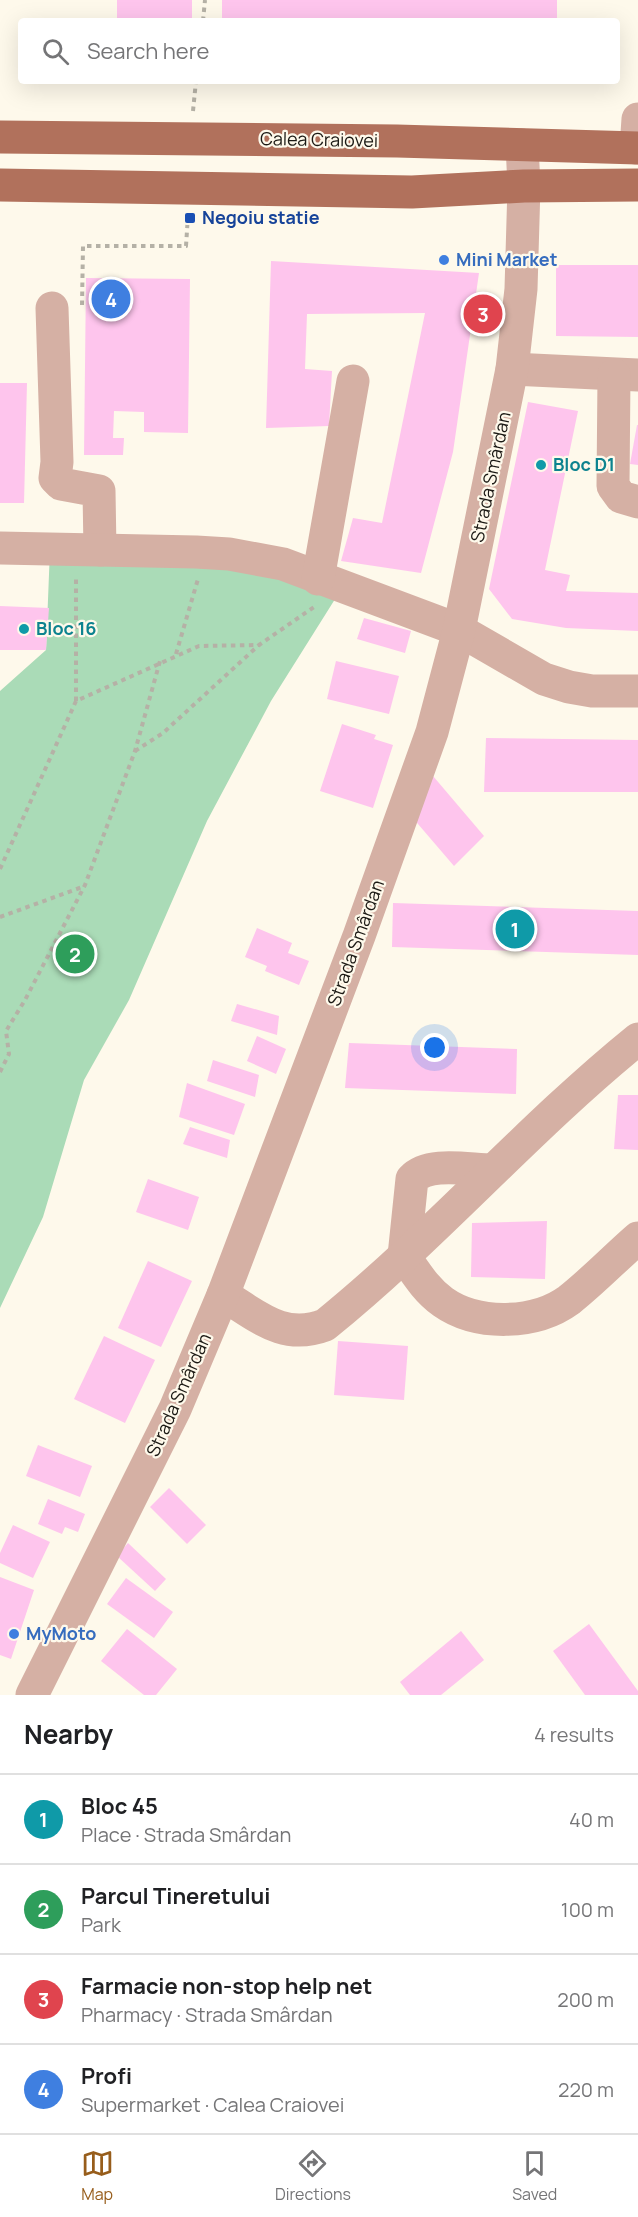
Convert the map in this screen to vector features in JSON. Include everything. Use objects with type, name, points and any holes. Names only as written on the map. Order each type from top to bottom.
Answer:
[{"type":"main road","name":"Calea Craiovei","points":[[0,136],[522,145],[637,138]]},
{"type":"main road","points":[[0,184],[412,192],[524,186],[638,185]]},
{"type":"street","name":"Strada Smârdan","points":[[32,1695],[175,1409],[222,1295],[410,797],[441,700],[459,630],[512,369],[521,289],[524,186],[522,145]]},
{"type":"street","points":[[66,312],[56,478],[61,484],[99,491],[88,550]]},
{"type":"street","points":[[512,369],[626,375],[613,486],[621,497],[638,502]]},
{"type":"street","points":[[330,583],[352,381]]},
{"type":"street","points":[[0,548],[206,552],[283,564],[459,630],[544,679],[592,691],[638,691]]},
{"type":"street","points":[[222,1295],[283,1330],[309,1331],[325,1325],[404,1256],[493,1170],[638,1039]]},
{"type":"street","points":[[493,1170],[432,1169],[419,1172],[412,1179],[408,1200],[404,1256],[424,1286],[444,1303],[472,1315],[512,1320],[542,1314],[568,1301],[638,1238]]},
{"type":"path","points":[[203,18],[205,0]]},
{"type":"path","points":[[192,117],[196,84]]},
{"type":"path","points":[[66,312],[83,246],[186,246],[188,208]]},
{"type":"path","points":[[0,869],[76,700],[88,550]]},
{"type":"path","points":[[176,654],[206,552]]},
{"type":"path","points":[[135,751],[163,733],[330,583]]},
{"type":"path","points":[[76,700],[160,661],[199,646],[259,645]]},
{"type":"path","points":[[0,1072],[9,1054],[6,1031],[25,1000],[85,885],[135,751],[160,661]]},
{"type":"path","points":[[0,917],[85,885]]},
{"type":"green space","points":[[50,549],[196,552],[342,588],[271,701],[207,821],[129,1000],[84,1080],[43,1217],[0,1308],[0,691],[46,650]]},
{"type":"building","points":[[117,0],[192,0],[192,18],[117,18]]},
{"type":"building","points":[[222,0],[557,0],[557,18],[222,18]]},
{"type":"building","points":[[271,261],[479,273],[453,452],[421,573],[341,561],[353,518],[382,523],[425,313],[307,314],[305,369],[332,371],[329,426],[266,428]]},
{"type":"building","points":[[556,265],[638,265],[638,337],[556,336]]},
{"type":"building","points":[[86,278],[190,279],[188,433],[144,432],[144,412],[114,411],[113,438],[124,438],[123,455],[84,455]]},
{"type":"building","points":[[0,383],[27,383],[24,503],[0,503]]},
{"type":"building","name":"Bloc D1","points":[[528,402],[578,411],[545,570],[570,575],[566,591],[638,593],[638,631],[566,628],[512,619],[489,589]]},
{"type":"building","points":[[638,425],[638,465],[630,464]]},
{"type":"building","name":"Bloc 16","points":[[0,606],[49,608],[46,650],[0,650]]},
{"type":"building","points":[[364,618],[411,631],[405,653],[357,639]]},
{"type":"building","points":[[336,661],[399,676],[389,714],[327,699]]},
{"type":"building","points":[[342,724],[376,735],[374,739],[393,745],[373,808],[320,791]]},
{"type":"building","points":[[486,738],[638,740],[638,792],[484,792]]},
{"type":"building","points":[[433,776],[484,836],[454,866],[412,817]]},
{"type":"building","points":[[393,903],[638,911],[638,955],[392,947]]},
{"type":"building","points":[[257,928],[292,943],[288,953],[309,961],[299,985],[265,971],[267,966],[245,957]]},
{"type":"building","points":[[237,1004],[279,1016],[277,1035],[231,1021]]},
{"type":"building","points":[[257,1036],[286,1049],[276,1074],[247,1061]]},
{"type":"building","points":[[349,1043],[517,1049],[516,1094],[345,1088]]},
{"type":"building","points":[[213,1060],[259,1075],[255,1097],[207,1081]]},
{"type":"building","points":[[187,1083],[245,1104],[234,1135],[179,1117]]},
{"type":"building","points":[[618,1095],[638,1095],[638,1150],[614,1149]]},
{"type":"building","points":[[190,1127],[230,1140],[227,1158],[183,1144]]},
{"type":"building","points":[[148,1179],[199,1197],[188,1230],[136,1212]]},
{"type":"building","points":[[547,1221],[545,1279],[471,1277],[472,1223]]},
{"type":"building","points":[[148,1261],[192,1281],[161,1347],[118,1328]]},
{"type":"building","points":[[104,1336],[155,1360],[125,1423],[74,1399]]},
{"type":"building","points":[[338,1341],[408,1346],[404,1400],[334,1395]]},
{"type":"building","points":[[38,1445],[92,1466],[80,1497],[26,1476]]},
{"type":"building","points":[[169,1488],[206,1525],[187,1544],[150,1507]]},
{"type":"building","points":[[48,1499],[85,1514],[78,1532],[65,1527],[62,1534],[38,1524]]},
{"type":"building","points":[[13,1525],[50,1542],[33,1578],[0,1563],[0,1553]]},
{"type":"building","points":[[128,1543],[166,1579],[155,1591],[117,1556]]},
{"type":"building","points":[[0,1577],[34,1590],[11,1659],[0,1655]]},
{"type":"building","points":[[126,1578],[173,1612],[154,1638],[107,1604]]},
{"type":"building","points":[[589,1624],[638,1691],[638,1695],[585,1695],[553,1651]]},
{"type":"building","points":[[127,1629],[177,1669],[156,1695],[144,1695],[101,1661]]},
{"type":"building","points":[[461,1631],[484,1660],[441,1695],[410,1695],[400,1682]]},
{"type":"place","name":"Negoiu statie","points":[[190,218]]},
{"type":"place","name":"Mini Market","points":[[444,260]]},
{"type":"place","name":"Profi","points":[[111,299]]},
{"type":"place","name":"Farmacie non-stop help net","points":[[483,314]]},
{"type":"place","name":"Bloc D1","points":[[541,465]]},
{"type":"place","name":"Bloc 16","points":[[24,629]]},
{"type":"place","name":"Bloc 45","points":[[515,929]]},
{"type":"place","name":"Parcul Tineretului","points":[[75,954]]},
{"type":"place","name":"MyMoto","points":[[14,1634]]}]
